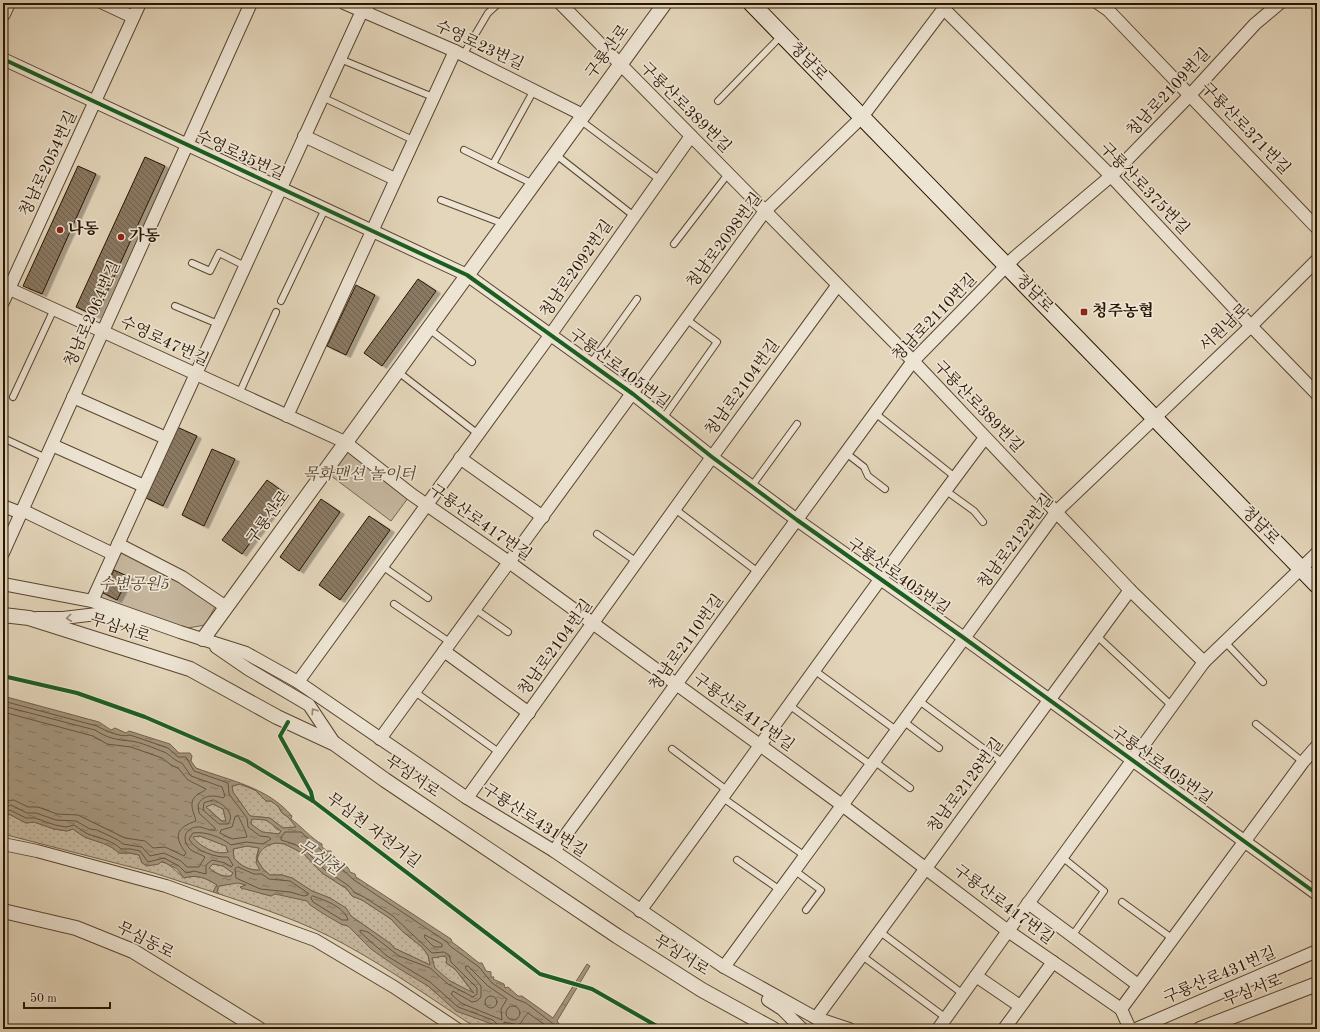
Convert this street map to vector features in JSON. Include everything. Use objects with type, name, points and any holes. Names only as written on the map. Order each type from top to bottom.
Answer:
[{"type":"main road","name":"청남로","points":[[751,3],[1317,585]]},
{"type":"street","points":[[3,14],[8,3]]},
{"type":"street","points":[[103,3],[133,17]]},
{"type":"street","name":"청남로2054번길","points":[[3,302],[6,288],[140,3]]},
{"type":"street","name":"청남로2064번길","points":[[3,553],[251,3]]},
{"type":"street","name":"수영로23번길","points":[[344,3],[366,7],[534,90],[582,118]]},
{"type":"street","name":"구룡산로389번길","points":[[560,3],[837,286],[913,361],[984,439],[1057,511],[1130,590],[1204,662]]},
{"type":"street","name":"청남로2109번길","points":[[1007,266],[1014,257],[1111,176],[1190,95],[1254,24],[1280,3]]},
{"type":"street","name":"구룡산로","points":[[203,639],[582,118],[661,5]]},
{"type":"street","name":"구룡산로371번길","points":[[1106,5],[1317,228]]},
{"type":"street","name":"청남로2098번길","points":[[380,739],[765,211],[862,117],[946,6]]},
{"type":"street","name":"구룡산로375번길","points":[[946,6],[1111,176],[1251,326],[1317,394]]},
{"type":"street","points":[[92,601],[280,188],[366,7]]},
{"type":"street","points":[[287,416],[373,231],[433,97],[459,53]]},
{"type":"street","name":"수영로35번길","points":[[3,59],[468,275]]},
{"type":"street","points":[[304,136],[395,179]]},
{"type":"street","name":"청남로2092번길","points":[[298,682],[551,334],[691,136]]},
{"type":"street","name":"서원남로","points":[[1154,417],[1251,326],[1317,260]]},
{"type":"street","name":"청남로2110번길","points":[[554,851],[913,361],[1007,266]]},
{"type":"street","name":"구룡산로405번길","points":[[468,275],[633,394],[751,487],[964,638],[1317,894]]},
{"type":"street","name":"청남로2104번길","points":[[467,798],[837,286]]},
{"type":"street","name":"수영로47번길","points":[[6,288],[345,442]]},
{"type":"street","points":[[73,397],[166,438]]},
{"type":"street","name":"청남로2122번길","points":[[724,967],[1057,511],[1154,417]]},
{"type":"street","points":[[640,911],[761,746],[879,578],[984,439]]},
{"type":"street","name":"구룡산로417번길","points":[[345,442],[411,494],[509,562],[842,805],[926,867],[1008,931],[1121,1009]]},
{"type":"street","points":[[52,445],[144,486]]},
{"type":"street","points":[[460,458],[543,517]]},
{"type":"street","points":[[3,506],[22,512],[182,577],[226,607]]},
{"type":"street","points":[[938,1029],[1204,662],[1317,553]]},
{"type":"street","points":[[3,584],[92,601],[203,639],[248,669],[309,705],[335,744]]},
{"type":"street","name":"청남로2128번길","points":[[816,1018],[1130,590]]},
{"type":"street","points":[[29,618],[63,618],[97,614],[203,639]]},
{"type":"street","name":"무심서로","points":[[3,615],[29,618],[190,669],[277,717],[335,744],[385,780],[618,936],[702,990],[773,1029]]},
{"type":"street","name":"구룡산로431번길","points":[[203,639],[246,653],[298,682],[467,798],[554,851],[724,967],[816,1018],[849,1029]]},
{"type":"street","name":"청남로2104번길","points":[[448,647],[489,684],[529,713]]},
{"type":"street","points":[[1130,1029],[1121,1009],[1244,841],[1303,762],[1317,746]]},
{"type":"street","points":[[3,844],[37,851],[166,886],[315,940],[394,987],[457,1029]]},
{"type":"street","points":[[1028,903],[1138,986]]},
{"type":"street","name":"무심동로","points":[[3,911],[76,928],[133,951],[259,1029]]},
{"type":"street","name":"구룡산로431번길","points":[[1136,1029],[1317,951]]},
{"type":"street","points":[[1004,1029],[1052,962]]},
{"type":"street","points":[[741,976],[746,985],[782,1009],[802,1029]]},
{"type":"street","points":[[976,976],[1020,1006]]},
{"type":"street","name":"무심서로","points":[[1200,1029],[1317,984]]},
{"type":"lane","points":[[459,53],[488,13],[499,3]]},
{"type":"lane","points":[[718,101],[782,35]]},
{"type":"lane","points":[[340,59],[433,97]]},
{"type":"lane","name":"수영로23번길","points":[[493,164],[534,90]]},
{"type":"lane","points":[[322,97],[413,140]]},
{"type":"lane","points":[[582,118],[660,180]]},
{"type":"lane","points":[[464,150],[533,184]]},
{"type":"lane","points":[[555,154],[634,216]]},
{"type":"lane","name":"구룡산로389번길","points":[[674,244],[728,174]]},
{"type":"lane","points":[[441,200],[504,224]]},
{"type":"lane","points":[[281,301],[325,209]]},
{"type":"lane","points":[[192,263],[210,271],[220,254],[245,266]]},
{"type":"lane","name":"구룡산로405번길","points":[[591,363],[637,299]]},
{"type":"lane","points":[[175,306],[218,324]]},
{"type":"lane","points":[[13,397],[54,309]]},
{"type":"lane","points":[[239,394],[276,312]]},
{"type":"lane","points":[[664,418],[716,342],[686,319]]},
{"type":"lane","points":[[428,329],[472,362]]},
{"type":"lane","points":[[397,371],[478,434]]},
{"type":"lane","points":[[875,413],[955,477]]},
{"type":"lane","points":[[751,487],[797,424]]},
{"type":"lane","points":[[3,438],[46,458]]},
{"type":"lane","points":[[846,453],[864,467],[868,476],[885,489]]},
{"type":"lane","points":[[945,490],[974,511],[983,522]]},
{"type":"lane","points":[[675,509],[758,572]]},
{"type":"lane","points":[[597,534],[637,562]]},
{"type":"lane","points":[[382,566],[428,598]]},
{"type":"lane","points":[[394,604],[448,647]]},
{"type":"lane","points":[[475,609],[508,632]]},
{"type":"lane","points":[[1097,636],[1172,706]]},
{"type":"lane","points":[[1225,642],[1263,682]]},
{"type":"lane","points":[[814,670],[939,748]]},
{"type":"lane","points":[[415,692],[500,753]]},
{"type":"lane","points":[[918,700],[1003,763]]},
{"type":"lane","points":[[789,706],[910,788]]},
{"type":"lane","points":[[1256,724],[1303,762]]},
{"type":"lane","points":[[672,749],[766,828],[805,856]]},
{"type":"lane","points":[[1062,857],[1104,891],[1072,936]]},
{"type":"lane","points":[[737,860],[780,890]]},
{"type":"lane","points":[[794,870],[820,890],[806,910]]},
{"type":"lane","points":[[1122,902],[1173,939]]},
{"type":"lane","points":[[879,931],[963,994]]},
{"type":"lane","points":[[861,955],[946,1018]]},
{"type":"green space","name":"목화맨션 놀이터","points":[[351,447],[411,494],[391,521],[330,475]]},
{"type":"green space","name":"수변공원5","points":[[121,550],[177,579],[215,607],[205,625],[188,628],[160,622],[98,597]]},
{"type":"green space","points":[[240,784],[255,790],[266,801],[271,801],[278,806],[282,813],[297,827],[283,828],[270,818],[250,816],[233,792],[232,786]]},
{"type":"green space","points":[[213,804],[223,809],[226,821],[222,821],[206,807]]},
{"type":"green space","points":[[9,814],[26,823],[34,822],[54,829],[67,831],[73,829],[85,837],[108,845],[119,853],[139,855],[142,863],[166,863],[174,868],[184,878],[193,876],[201,877],[217,885],[213,892],[154,873],[3,834],[3,822]]},
{"type":"green space","points":[[261,818],[273,824],[275,828],[281,831],[279,834],[262,832],[251,824],[252,819]]},
{"type":"green space","points":[[200,836],[226,846],[228,852],[218,853],[208,849],[199,844],[192,837]]},
{"type":"green space","points":[[276,843],[285,844],[304,854],[322,873],[347,889],[352,896],[362,900],[391,919],[402,931],[422,947],[428,955],[430,965],[394,948],[391,944],[351,916],[346,908],[330,898],[312,891],[292,878],[282,875],[270,875],[263,869],[257,859],[259,853],[264,848]]},
{"type":"green space","points":[[247,846],[259,848],[256,858],[261,870],[253,870],[246,867],[234,858],[233,849]]},
{"type":"green space","points":[[213,864],[223,866],[233,873],[231,876],[225,876],[214,872],[209,868]]},
{"type":"green space","points":[[238,882],[247,886],[247,889],[271,896],[275,893],[308,901],[341,924],[348,926],[356,934],[428,986],[456,1010],[493,1024],[488,1029],[478,1029],[395,974],[329,936],[267,910],[219,894],[217,891],[219,886]]},
{"type":"green space","points":[[444,956],[447,958],[446,963],[455,969],[474,994],[450,981],[434,968],[431,958]]},
{"type":"water","name":"무심천","points":[[3,696],[99,722],[111,730],[115,728],[126,733],[129,731],[170,744],[179,753],[190,753],[192,756],[191,761],[196,768],[260,791],[282,806],[292,816],[291,819],[322,844],[322,847],[327,851],[331,851],[331,853],[349,869],[350,872],[355,874],[356,877],[451,939],[452,942],[479,963],[482,963],[486,971],[491,972],[491,977],[494,977],[493,979],[504,984],[505,988],[508,987],[518,996],[522,996],[553,1018],[587,964],[590,966],[557,1021],[560,1025],[565,1025],[568,1029],[498,1029],[493,1026],[488,1029],[492,1024],[456,1011],[428,986],[398,968],[371,949],[348,926],[341,924],[327,916],[310,905],[307,901],[275,894],[271,896],[241,888],[240,887],[246,885],[238,883],[219,886],[217,891],[219,894],[213,892],[217,885],[209,880],[193,876],[184,878],[177,869],[162,861],[159,864],[147,866],[142,863],[139,855],[119,853],[108,845],[85,837],[73,829],[67,831],[54,829],[34,822],[26,823],[9,814],[3,822]],"holes":[[[240,784],[255,790],[266,801],[271,801],[278,806],[282,813],[288,817],[296,827],[283,828],[270,818],[250,816],[233,792],[232,786]],[[213,804],[223,809],[226,821],[221,821],[206,807]],[[252,819],[266,820],[281,831],[279,834],[262,832],[251,824]],[[200,836],[226,846],[228,852],[219,853],[204,847],[193,837]],[[276,843],[285,844],[304,854],[322,873],[347,889],[352,896],[362,900],[391,919],[402,931],[422,947],[428,955],[430,965],[394,948],[391,944],[351,916],[346,908],[330,898],[312,891],[292,878],[282,875],[270,875],[263,869],[257,860],[261,851],[269,845]],[[247,846],[259,848],[256,863],[260,870],[253,870],[246,867],[234,858],[233,849]],[[213,864],[223,866],[233,873],[231,876],[219,875],[209,868]],[[444,956],[447,958],[446,963],[455,969],[474,993],[450,981],[435,968],[432,958]]]},
{"type":"building","name":"가동","points":[[145,157],[165,166],[96,316],[76,307]]},
{"type":"building","name":"나동","points":[[78,166],[96,174],[42,294],[23,286]]},
{"type":"building","points":[[418,279],[436,291],[382,366],[364,353]]},
{"type":"building","points":[[356,285],[375,295],[346,355],[327,346]]},
{"type":"building","points":[[177,427],[197,436],[163,506],[144,497]]},
{"type":"building","points":[[212,449],[235,459],[204,526],[182,515]]},
{"type":"building","points":[[267,480],[286,494],[242,554],[222,540]]},
{"type":"building","points":[[321,499],[340,512],[299,571],[280,557]]},
{"type":"building","points":[[369,516],[390,530],[340,600],[319,585]]},
{"type":"building","points":[[114,570],[129,577],[117,600],[103,593]]},
{"type":"cycle path","points":[[3,59],[467,275],[633,394],[712,457],[797,520],[964,638],[1317,894]]},
{"type":"cycle path","name":"무심천 자전거길","points":[[3,676],[77,693],[145,717],[247,761],[313,801],[540,974],[592,989],[662,1029]]},
{"type":"cycle path","points":[[288,722],[280,736],[311,792],[313,801]]},
{"type":"place","name":"나동","points":[[60,230]]},
{"type":"place","name":"가동","points":[[121,237]]},
{"type":"place","name":"청주농협","points":[[1084,312]]}]
